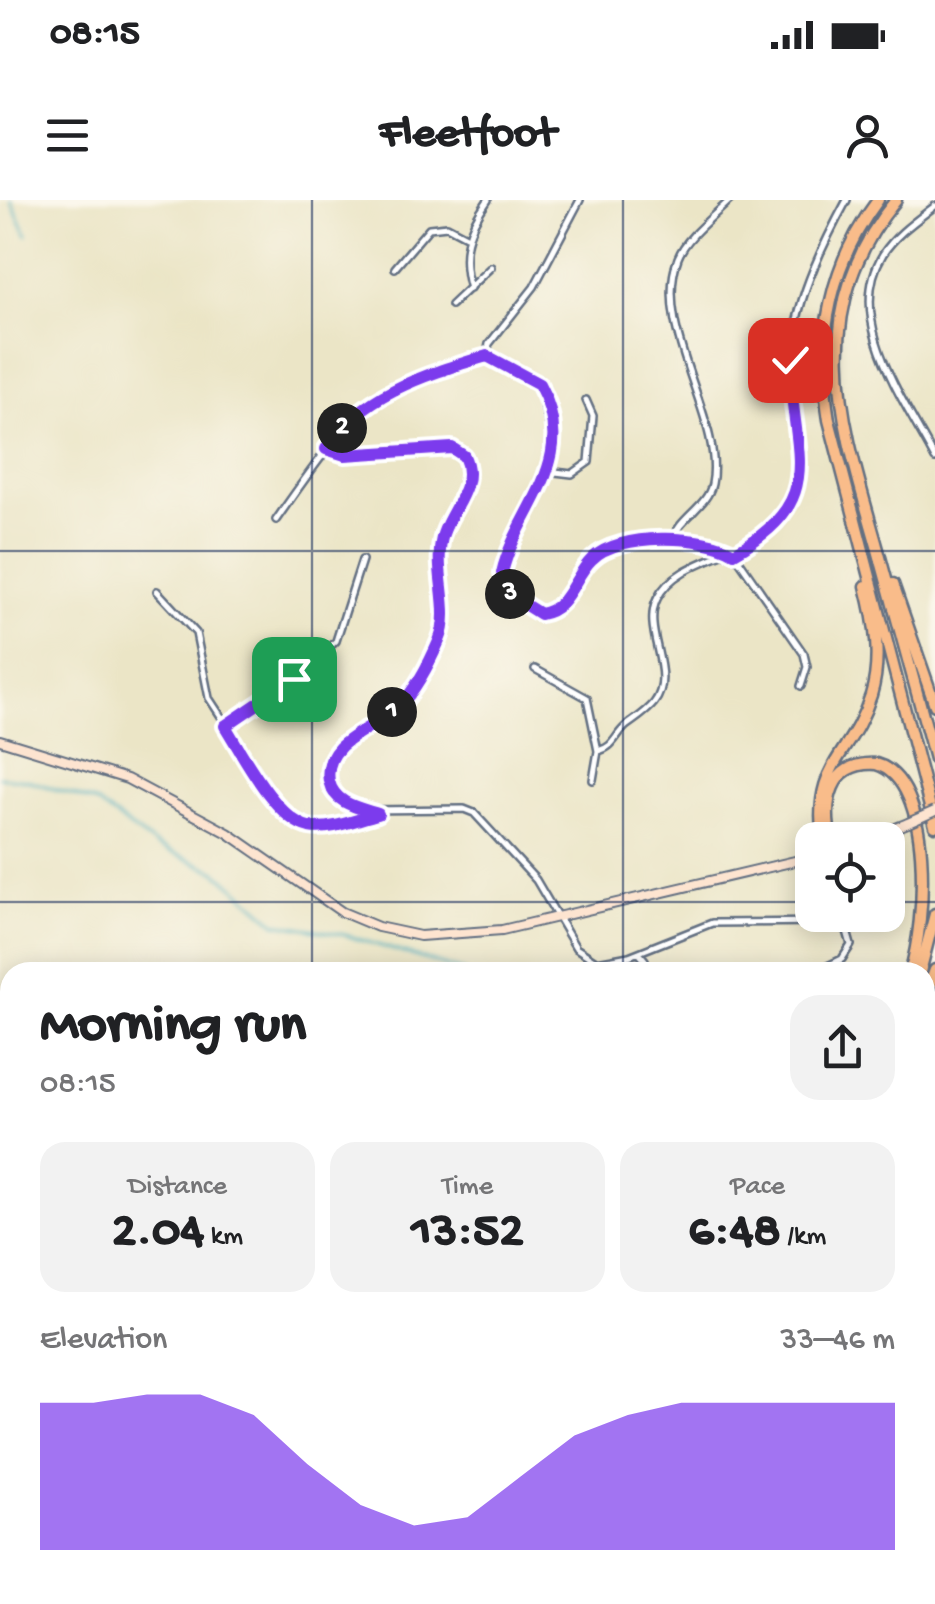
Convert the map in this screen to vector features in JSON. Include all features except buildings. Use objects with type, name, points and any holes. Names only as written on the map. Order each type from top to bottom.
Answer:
[{"type":"highway","points":[[878,200],[847,251],[826,316],[826,400],[935,826]]},
{"type":"highway","points":[[896,200],[868,242],[850,280],[838,343],[840,404],[935,759]]},
{"type":"highway","points":[[823,822],[822,786],[866,706],[876,665],[872,609],[844,503],[845,482]]},
{"type":"highway","points":[[867,512],[935,705]]},
{"type":"highway","points":[[830,822],[830,788],[848,769],[876,764],[904,780],[916,809],[924,877],[920,933],[913,962]]},
{"type":"highway","points":[[923,962],[935,914]]},
{"type":"street","points":[[470,289],[464,262],[466,236],[488,200]]},
{"type":"street","points":[[487,356],[494,338],[534,287],[580,200]]},
{"type":"street","points":[[672,540],[682,520],[709,493],[714,455],[684,363],[676,306],[677,261],[730,200]]},
{"type":"street","points":[[598,751],[618,738],[652,705],[660,687],[652,614],[662,590],[693,567],[734,553],[787,512],[796,497],[800,468],[790,385],[793,332],[815,262],[848,200]]},
{"type":"street","points":[[935,206],[900,234],[878,264],[872,295],[878,348],[935,459]]},
{"type":"street","points":[[395,268],[429,228],[446,226],[466,236]]},
{"type":"street","points":[[451,305],[491,268]]},
{"type":"street","points":[[276,520],[350,421],[394,389],[487,356],[535,379],[543,392],[552,438],[547,471],[502,573],[508,591],[528,610],[546,613],[559,607],[587,565],[603,550],[643,539],[672,540],[734,553],[804,654],[808,667],[801,686]]},
{"type":"street","points":[[547,471],[572,474],[589,462],[592,416],[586,400]]},
{"type":"street","points":[[326,449],[345,455],[452,448],[464,456],[469,466],[467,484],[442,540],[438,563],[442,626],[438,644],[400,706],[340,748],[330,764],[330,783],[340,800],[378,814]]},
{"type":"street","points":[[225,726],[294,679],[336,641],[362,560]]},
{"type":"street","points":[[157,591],[196,633],[207,693],[225,726],[272,798],[301,824],[326,826],[378,814],[470,810],[526,868],[576,948],[590,959],[614,961],[702,925],[788,919],[834,922],[846,931],[850,945],[836,962]]},
{"type":"street","points":[[535,669],[588,698],[598,751],[594,780]]},
{"type":"street","points":[[0,740],[80,761],[152,790],[228,833],[331,906],[378,927],[455,937],[559,918],[795,861]]},
{"type":"street","points":[[905,824],[935,811]]},
{"type":"street","points":[[639,953],[644,962]]},
{"type":"waterway","points":[[11,200],[27,235]]},
{"type":"waterway","points":[[0,777],[27,780],[95,802],[157,846],[217,872],[276,923],[345,935],[433,962]]},
{"type":"route","points":[[294,679],[225,726],[272,798],[301,824],[326,826],[378,814],[340,800],[330,783],[330,764],[340,748],[400,706],[438,644],[443,618],[438,563],[442,540],[469,473],[464,456],[452,448],[345,455],[326,449],[350,421],[394,389],[415,378],[487,356],[539,384],[551,423],[551,460],[502,573],[513,597],[528,610],[540,614],[559,607],[587,565],[603,550],[650,538],[720,546],[734,553],[792,507],[800,468],[790,360]]}]
